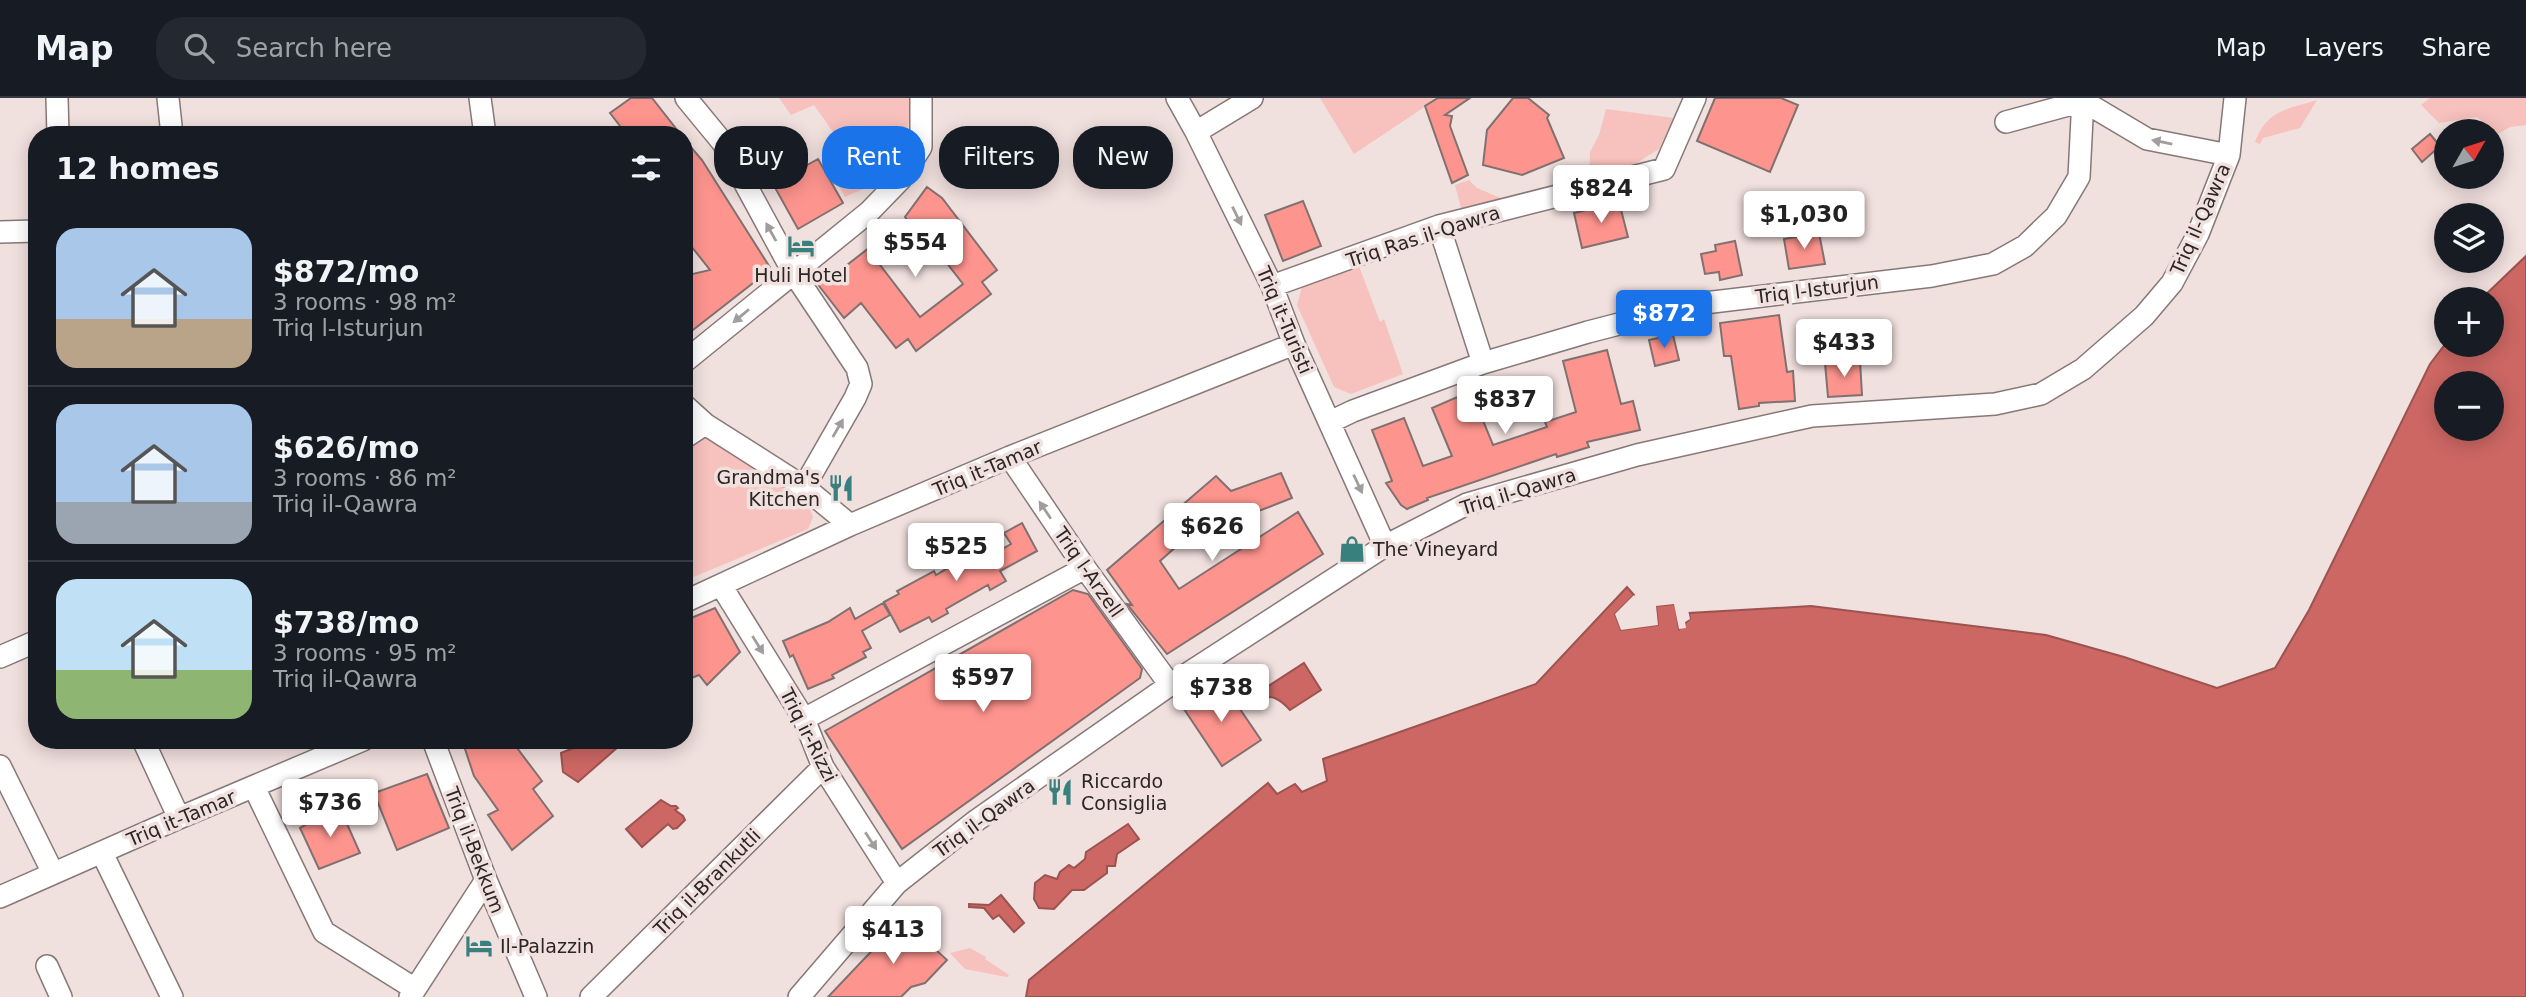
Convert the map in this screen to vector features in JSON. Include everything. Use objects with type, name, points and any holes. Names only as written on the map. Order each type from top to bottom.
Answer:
[{"type":"street","points":[[57,98],[58,126]]},
{"type":"street","points":[[168,98],[171,126]]},
{"type":"street","points":[[480,98],[484,126]]},
{"type":"street","points":[[686,98],[723,143],[793,272],[858,368],[861,384],[804,487]]},
{"type":"street","points":[[693,355],[869,212],[900,180],[921,147],[921,98]]},
{"type":"street","name":"Triq it-Turisti","points":[[1177,98],[1272,286],[1294,344],[1385,546]]},
{"type":"street","points":[[1196,132],[1252,98]]},
{"type":"street","name":"Triq Ras il-Qawra","points":[[1272,286],[1439,226],[1664,169],[1695,98]]},
{"type":"street","name":"Triq il-Qawra","points":[[799,997],[897,883],[977,820],[1170,685],[1385,546],[1467,504],[1637,455],[1812,416],[1995,404],[2041,394],[2083,369],[2144,316],[2172,283],[2198,234],[2229,155],[2235,98]]},
{"type":"street","points":[[2006,122],[2083,99],[2147,139],[2229,155]]},
{"type":"street","name":"Triq l-Isturjun","points":[[1330,422],[1483,363],[1696,304],[1932,276],[1993,264],[2025,246],[2056,216],[2078,177],[2083,99]]},
{"type":"street","points":[[1439,226],[1483,363]]},
{"type":"street","points":[[0,232],[28,231]]},
{"type":"street","name":"Triq it-Tamar","points":[[693,598],[850,525],[1010,457],[1294,344]]},
{"type":"street","points":[[693,413],[705,424],[804,487],[850,525]]},
{"type":"street","points":[[693,432],[705,424]]},
{"type":"street","name":"Triq l-Arzell","points":[[1010,457],[1085,568],[1170,685]]},
{"type":"street","points":[[804,719],[1085,568]]},
{"type":"street","name":"Triq ir-Rizzi","points":[[722,586],[804,719],[823,767],[897,883]]},
{"type":"street","points":[[0,657],[28,645]]},
{"type":"street","points":[[147,749],[179,818]]},
{"type":"street","name":"Triq it-Tamar","points":[[0,897],[342,749]]},
{"type":"street","name":"Triq il-Bekkum","points":[[436,749],[486,880],[536,997]]},
{"type":"street","points":[[0,766],[53,873]]},
{"type":"street","name":"Triq il-Brankutli","points":[[591,997],[823,767]]},
{"type":"street","points":[[254,787],[324,932],[412,993],[486,880]]},
{"type":"street","points":[[102,853],[172,997]]},
{"type":"street","points":[[47,966],[61,997]]},
{"type":"shaded area","points":[[779,98],[911,98],[908,126],[829,126],[814,105],[791,115]]},
{"type":"shaded area","points":[[1320,98],[1438,98],[1354,154]]},
{"type":"shaded area","points":[[2430,98],[2526,98],[2526,125],[2504,130],[2504,119],[2435,119],[2421,105]]},
{"type":"shaded area","points":[[2317,100],[2300,128],[2263,138],[2260,144],[2255,142],[2266,123],[2279,112]]},
{"type":"shaded area","points":[[1606,109],[1674,118],[1659,149],[1630,167],[1589,178],[1590,152],[1599,135]]},
{"type":"shaded area","points":[[1469,180],[1477,188],[1505,200],[1462,212],[1455,185]]},
{"type":"shaded area","points":[[840,189],[863,189],[861,190],[845,197]]},
{"type":"shaded area","points":[[2526,256],[2526,997],[1026,997],[1029,980],[1268,783],[1277,794],[1295,784],[1302,792],[1327,781],[1323,759],[1536,684],[1627,587],[1634,595],[1615,614],[1621,630],[1658,625],[1656,606],[1675,604],[1679,629],[1690,619],[1689,613],[1811,606],[2046,635],[2217,688],[2275,668],[2309,610],[2435,357],[2504,357],[2504,287],[2494,287]]},
{"type":"shaded area","points":[[1359,266],[1380,322],[1384,319],[1403,374],[1351,394],[1334,387],[1297,305],[1302,287]]},
{"type":"shaded area","points":[[701,435],[712,437],[809,506],[813,517],[808,529],[693,577],[693,440]]},
{"type":"shaded area","points":[[1304,663],[1321,690],[1290,710],[1274,698],[1266,697],[1256,701],[1253,696]]},
{"type":"shaded area","points":[[571,749],[616,749],[578,782],[563,772],[561,753]]},
{"type":"shaded area","points":[[661,800],[676,806],[678,808],[675,810],[685,820],[673,829],[668,824],[642,847],[626,829]]},
{"type":"shaded area","points":[[1128,824],[1139,839],[1117,854],[1115,866],[1107,866],[1107,873],[1084,890],[1072,890],[1054,909],[1039,908],[1034,899],[1035,883],[1045,875],[1057,879],[1060,872],[1069,865],[1074,868],[1085,859],[1086,852]]},
{"type":"shaded area","points":[[1001,895],[1024,923],[1014,932],[999,915],[993,919],[984,908],[969,907],[969,904],[989,905]]},
{"type":"shaded area","points":[[970,948],[1009,975],[1007,977],[965,969],[950,953]]},
{"type":"pier","points":[[1634,595],[1636,598],[1619,615],[1623,626],[1654,622],[1653,605],[1675,600],[1678,603],[1681,622],[1688,610],[1690,619],[1685,622],[1686,628],[1679,629],[1674,604],[1656,606],[1658,625],[1621,630],[1615,614]]},
{"type":"building","points":[[631,98],[652,98],[674,126],[620,126],[610,113]]},
{"type":"building","points":[[1438,98],[1470,98],[1445,115],[1452,116],[1450,126],[1468,175],[1452,183],[1425,106]]},
{"type":"building","points":[[1513,98],[1528,98],[1549,115],[1547,118],[1564,158],[1522,175],[1483,165],[1487,130]]},
{"type":"building","points":[[1715,98],[1781,98],[1798,105],[1770,172],[1697,141]]},
{"type":"building","points":[[2430,134],[2434,139],[2434,151],[2422,162],[2412,149]]},
{"type":"building","points":[[693,150],[714,179],[714,189],[720,189],[771,269],[693,330],[693,274],[710,270],[693,248]]},
{"type":"building","points":[[818,159],[822,166],[822,189],[835,189],[843,203],[798,229],[776,189],[808,189],[808,165]]},
{"type":"building","points":[[927,187],[942,198],[997,270],[982,282],[991,294],[916,351],[908,339],[896,348],[861,303],[844,318],[816,282],[829,271],[835,278],[838,272],[874,244],[883,256],[877,261],[920,317],[963,284],[919,227],[915,230],[905,217]]},
{"type":"building","points":[[1303,201],[1321,246],[1283,261],[1265,215]]},
{"type":"building","points":[[1619,202],[1628,237],[1582,248],[1574,213]]},
{"type":"building","points":[[1819,233],[1825,264],[1789,269],[1784,239]]},
{"type":"building","points":[[1735,241],[1742,275],[1720,280],[1719,272],[1705,274],[1701,254],[1716,251],[1715,245]]},
{"type":"building","points":[[1779,315],[1787,372],[1793,371],[1795,401],[1759,403],[1759,406],[1739,409],[1731,356],[1724,356],[1720,323]]},
{"type":"building","points":[[1673,335],[1679,360],[1655,366],[1649,340]]},
{"type":"building","points":[[1607,350],[1621,404],[1633,401],[1640,430],[1587,442],[1589,447],[1557,457],[1556,454],[1427,498],[1428,500],[1407,509],[1401,505],[1386,483],[1392,481],[1372,430],[1404,418],[1423,466],[1452,456],[1432,408],[1471,391],[1493,445],[1547,427],[1545,422],[1576,412],[1563,361]]},
{"type":"building","points":[[1860,361],[1862,395],[1828,397],[1825,363]]},
{"type":"building","points":[[1281,473],[1292,498],[1228,523],[1221,507],[1160,561],[1179,589],[1298,512],[1323,554],[1167,654],[1127,604],[1132,605],[1107,570],[1216,476],[1231,491]]},
{"type":"building","points":[[1022,523],[1037,551],[1000,571],[1006,581],[990,590],[988,585],[946,609],[948,613],[932,622],[929,617],[900,632],[884,602],[899,594],[897,591],[934,571],[936,575],[963,559],[968,568],[1011,544],[1004,533]]},
{"type":"building","points":[[1073,590],[1088,594],[1142,669],[1140,678],[902,849],[825,731]]},
{"type":"building","points":[[883,603],[890,615],[862,631],[871,648],[863,652],[866,657],[832,675],[834,678],[808,689],[793,655],[790,657],[783,641],[828,622],[850,608],[855,619]]},
{"type":"building","points":[[715,608],[740,652],[707,685],[699,675],[693,677],[693,617]]},
{"type":"building","points":[[1207,685],[1218,701],[1229,693],[1261,740],[1222,766],[1180,703]]},
{"type":"building","points":[[465,749],[518,749],[542,781],[533,789],[553,816],[512,850],[488,815],[498,810],[474,776]]},
{"type":"building","points":[[427,774],[449,828],[397,850],[374,793]]},
{"type":"building","points":[[339,806],[360,853],[319,869],[300,828]]},
{"type":"building","points":[[902,919],[947,960],[925,983],[911,987],[901,997],[828,997]]},
{"type":"place","name":"Huli Hotel","points":[[801,246]]},
{"type":"place","name":"Grandma's Kitchen","points":[[841,488]]},
{"type":"place","name":"The Vineyard","points":[[1352,549]]},
{"type":"place","name":"Riccardo Consiglia","points":[[1060,792]]},
{"type":"place","name":"Il-Palazzin","points":[[479,946]]}]
